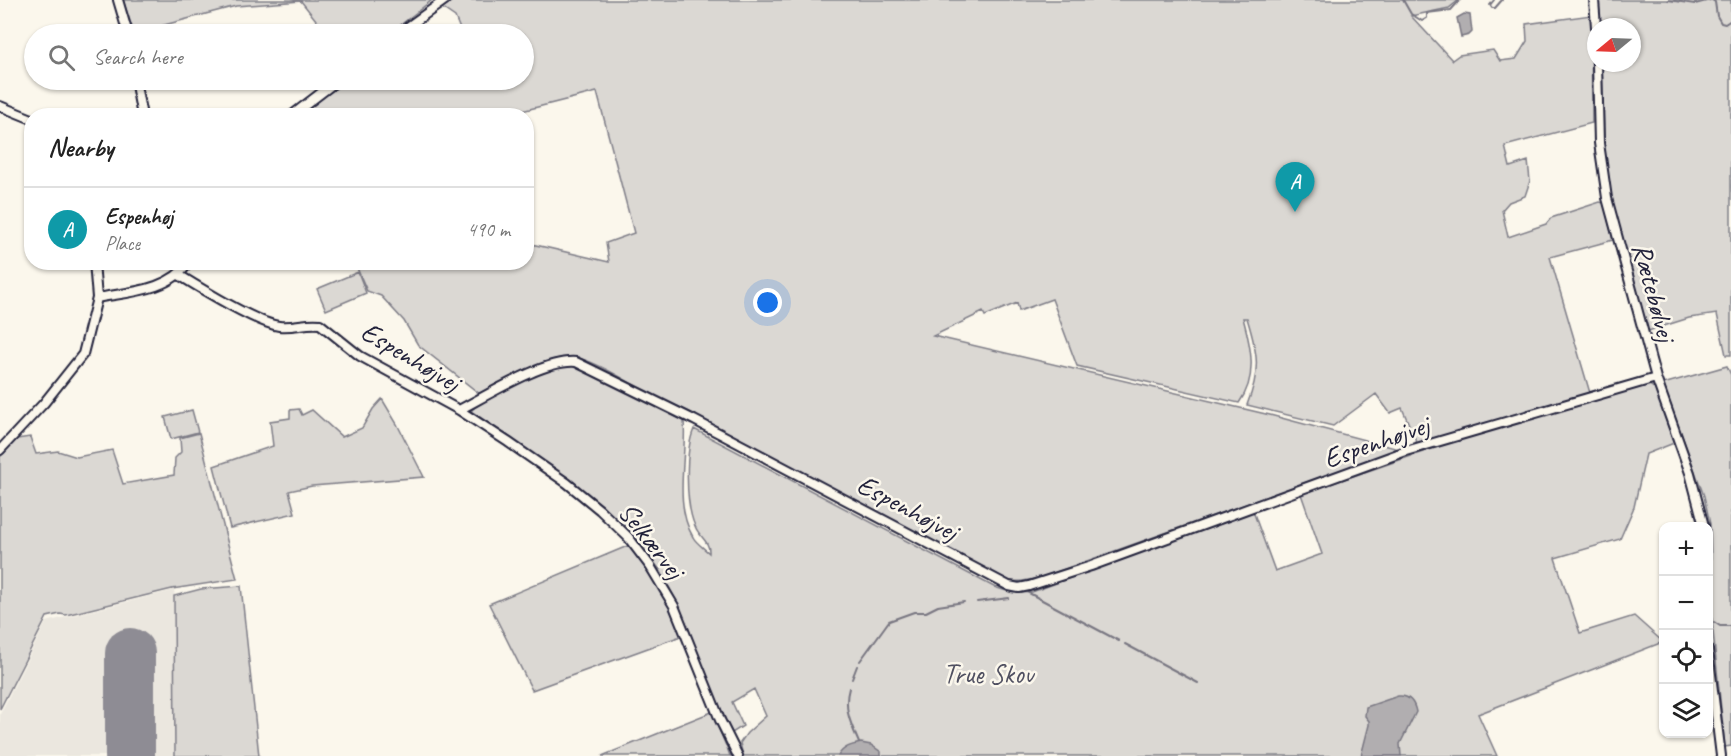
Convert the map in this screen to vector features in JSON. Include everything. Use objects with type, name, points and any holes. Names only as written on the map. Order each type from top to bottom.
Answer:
[{"type":"street","points":[[118,0],[125,24]]},
{"type":"street","points":[[412,24],[444,0]]},
{"type":"street","points":[[1594,0],[1595,18]]},
{"type":"street","name":"Rætebølvej","points":[[1597,72],[1599,143],[1605,187],[1631,293],[1656,378],[1690,474],[1703,522]]},
{"type":"street","points":[[137,90],[140,108]]},
{"type":"street","points":[[301,108],[325,90]]},
{"type":"street","points":[[0,106],[24,116]]},
{"type":"street","points":[[0,450],[44,403],[83,354],[98,298],[95,270]]},
{"type":"street","points":[[98,298],[164,284],[183,270]]},
{"type":"street","name":"Espenhøjvej","points":[[179,275],[267,323],[286,327],[321,324],[360,356],[459,410],[543,368],[562,362],[576,362],[694,420],[1009,586],[1018,588],[1091,566],[1406,451],[1656,378]]},
{"type":"street","name":"Selkærvej","points":[[459,410],[567,483],[628,537],[650,566],[674,606],[738,756]]},
{"type":"street","points":[[1712,684],[1721,756]]},
{"type":"shaded area","points":[[1464,14],[1470,15],[1472,32],[1461,37],[1457,18]]},
{"type":"shaded area","points":[[174,590],[177,756],[0,756],[0,714],[46,622]]},
{"type":"shaded area","points":[[1398,696],[1410,700],[1416,712],[1400,744],[1401,756],[1361,756],[1369,725],[1365,716],[1366,707]]},
{"type":"shaded area","points":[[861,743],[871,745],[881,752],[881,756],[838,756],[842,750]]},
{"type":"green space","points":[[123,0],[432,0],[402,24],[319,24],[301,1],[236,6],[168,24],[131,24]]},
{"type":"green space","points":[[454,0],[1459,0],[1449,8],[1411,16],[1452,60],[1459,55],[1493,50],[1500,61],[1516,59],[1527,41],[1526,24],[1591,15],[1591,18],[1587,18],[1587,72],[1592,72],[1592,123],[1505,146],[1510,167],[1528,161],[1530,181],[1525,196],[1509,202],[1502,210],[1508,237],[1546,224],[1551,218],[1600,202],[1604,203],[1613,240],[1550,257],[1590,393],[1417,443],[1402,408],[1390,413],[1376,394],[1333,426],[1247,405],[1256,372],[1256,352],[1247,318],[1243,318],[1250,351],[1251,372],[1249,383],[1239,403],[1077,366],[1052,299],[1019,311],[1017,303],[985,316],[983,312],[933,336],[1270,415],[1399,449],[1045,576],[1021,581],[998,578],[590,362],[570,357],[547,361],[480,394],[418,345],[404,321],[381,296],[367,291],[358,270],[534,270],[534,245],[609,262],[606,243],[634,233],[597,92],[534,108],[307,108],[331,90],[534,90],[534,24],[458,24],[455,17],[442,8]]},
{"type":"green space","points":[[1599,0],[1731,0],[1731,355],[1726,355],[1717,314],[1689,318],[1648,331],[1625,254],[1605,169],[1602,72],[1641,72],[1641,18],[1600,18]]},
{"type":"green space","points":[[358,272],[366,293],[326,310],[317,289]]},
{"type":"green space","name":"True Skov","points":[[563,365],[580,367],[684,421],[682,495],[684,510],[693,537],[709,553],[708,545],[695,526],[689,505],[688,463],[694,429],[994,587],[1013,593],[1032,592],[1253,511],[1275,571],[1322,554],[1301,494],[1446,444],[1648,384],[1655,389],[1674,443],[1646,454],[1634,507],[1620,539],[1555,558],[1580,633],[1634,616],[1659,638],[1659,644],[1478,714],[1497,756],[743,756],[740,743],[747,733],[766,716],[754,689],[732,702],[743,726],[732,733],[726,725],[677,602],[660,570],[637,540],[604,508],[507,435],[471,411],[488,398],[542,372]]},
{"type":"green space","points":[[1727,366],[1731,375],[1731,746],[1725,747],[1713,632],[1713,522],[1710,522],[1704,496],[1663,384]]},
{"type":"green space","points":[[382,399],[424,477],[312,486],[289,491],[295,513],[230,528],[214,466],[273,446],[270,421],[290,418],[290,410],[299,409],[302,415],[312,410],[342,437],[362,428]]},
{"type":"green space","points":[[192,410],[198,432],[171,439],[165,417]]},
{"type":"green space","points":[[199,433],[237,579],[172,589],[66,615],[47,617],[0,709],[0,457],[17,439],[30,437],[36,454],[58,451],[77,457],[112,450],[123,484],[174,475],[175,458],[181,452],[180,438]]},
{"type":"green space","points":[[630,545],[671,607],[681,636],[532,690],[489,604]]},
{"type":"green space","points":[[241,586],[259,756],[175,756],[174,596],[201,589]]},
{"type":"green space","points":[[714,711],[730,756],[602,756]]},
{"type":"waterway","points":[[1403,0],[1411,14],[1422,21],[1427,18],[1427,13],[1451,10],[1460,0]]},
{"type":"waterway","points":[[1494,0],[1490,5],[1492,8],[1495,8],[1502,0]]},
{"type":"waterway","points":[[1668,0],[1695,4],[1710,0]]},
{"type":"waterway","points":[[1712,0],[1715,2],[1717,16],[1721,23],[1725,24],[1731,20]]},
{"type":"waterway","points":[[1017,593],[1027,592],[1119,641]]},
{"type":"waterway","points":[[977,602],[1009,598]]},
{"type":"waterway","points":[[860,661],[889,621],[914,612],[926,612],[938,606],[964,602]]},
{"type":"waterway","points":[[1714,622],[1720,626],[1731,626]]},
{"type":"waterway","points":[[1125,644],[1198,683]]},
{"type":"waterway","points":[[852,679],[857,666]]},
{"type":"waterway","points":[[849,688],[847,710],[859,743]]},
{"type":"waterway","points":[[718,726],[726,745]]},
{"type":"runway","points":[[130,653],[130,756]]},
{"type":"place","name":"Espenhøj","points":[[1295,212]]}]
